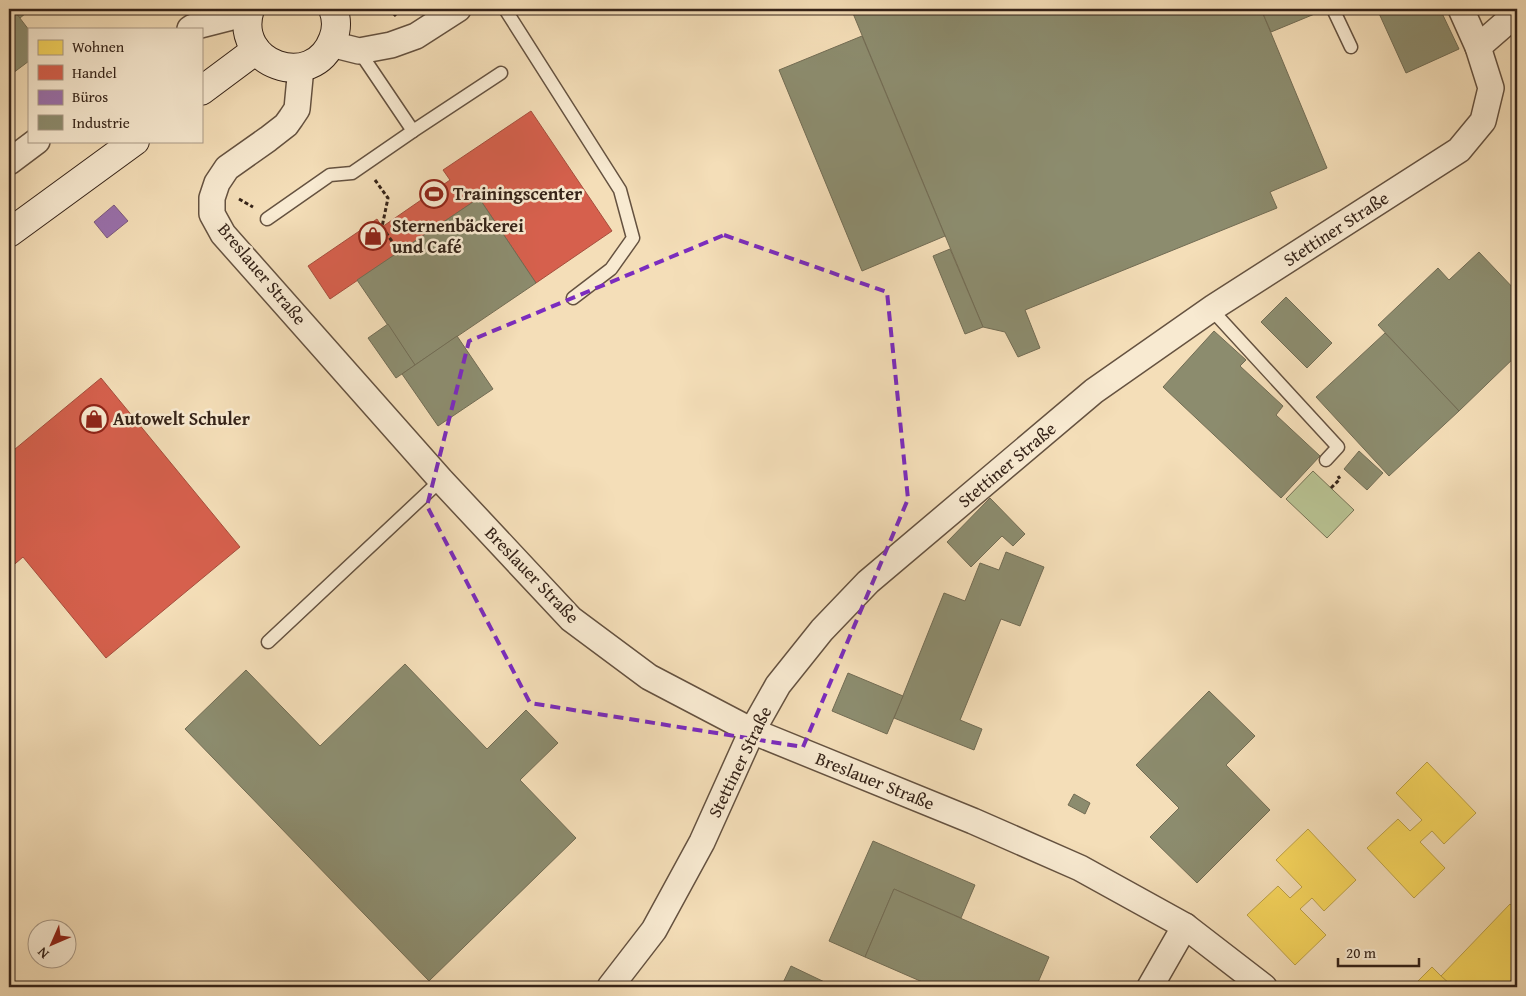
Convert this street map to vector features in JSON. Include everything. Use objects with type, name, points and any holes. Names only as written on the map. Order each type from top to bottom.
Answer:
[{"type":"main road","points":[[249,11],[248,32],[256,50],[271,63],[291,68],[310,64],[318,59],[331,44],[337,23],[334,9]]},
{"type":"main road","points":[[202,90],[256,50]]},
{"type":"main road","points":[[9,233],[134,142]]},
{"type":"street","points":[[331,44],[359,51],[390,45],[416,36],[458,9]]},
{"type":"street","name":"Stettiner Straße","points":[[610,987],[654,930],[702,842],[752,731],[778,685],[822,630],[868,582],[1094,392],[1211,309],[1458,150],[1483,121],[1491,88],[1478,47],[1461,9]]},
{"type":"street","points":[[192,28],[249,11]]},
{"type":"street","points":[[1478,47],[1517,13]]},
{"type":"street","name":"Breslauer Straße","points":[[301,67],[297,109],[286,124],[227,168],[217,183],[212,198],[212,214],[223,234],[442,480],[571,619],[649,677],[752,731],[974,821],[1080,868],[1185,926],[1264,987]]},
{"type":"street","points":[[9,162],[36,142]]},
{"type":"street","points":[[1150,987],[1185,926]]},
{"type":"lane","points":[[505,9],[620,190],[633,238],[611,269],[573,298]]},
{"type":"lane","points":[[1333,9],[1351,47]]},
{"type":"lane","points":[[359,51],[413,132]]},
{"type":"lane","points":[[266,219],[330,176],[352,173],[501,73]]},
{"type":"lane","points":[[1211,309],[1338,447],[1326,460]]},
{"type":"lane","points":[[268,642],[442,480]]},
{"type":"path","points":[[238,198],[251,204]]},
{"type":"path","points":[[388,198],[382,227],[394,244]]},
{"type":"highlighted area","points":[[724,235],[887,292],[908,499],[803,747],[530,703],[427,506],[469,341]]},
{"type":"green space","points":[[1313,471],[1354,510],[1327,538],[1286,499]]},
{"type":"building: Wohnen","points":[[1427,762],[1476,813],[1444,844],[1432,831],[1420,842],[1445,868],[1414,898],[1367,848],[1398,819],[1410,831],[1422,820],[1396,793]]},
{"type":"building: Wohnen","points":[[1308,829],[1356,880],[1324,911],[1312,898],[1300,909],[1326,935],[1295,965],[1247,915],[1278,886],[1290,898],[1302,887],[1276,860]]},
{"type":"building: Wohnen","points":[[1510,904],[1517,911],[1517,974],[1505,987],[1453,987],[1441,976]]},
{"type":"building: Wohnen","points":[[1432,967],[1441,976],[1453,987],[1412,987]]},
{"type":"building: Handel","points":[[531,111],[612,231],[536,283],[479,198],[330,299],[308,266],[377,219],[382,227],[450,180],[443,170]]},
{"type":"building: Handel","points":[[101,378],[240,547],[106,658],[23,557],[9,569],[9,454]]},
{"type":"building: Büros","points":[[114,205],[128,221],[107,238],[94,222]]},
{"type":"building: Industrie","points":[[9,9],[13,9],[28,29],[28,62],[9,76]]},
{"type":"building: Industrie","points":[[13,9],[31,9],[20,18]]},
{"type":"building: Industrie","points":[[859,9],[1261,9],[1327,168],[1270,192],[1277,208],[1025,310],[1040,348],[1018,357],[1005,332],[983,327],[852,11]]},
{"type":"building: Industrie","points":[[1261,9],[1315,9],[1317,13],[1271,32]]},
{"type":"building: Industrie","points":[[1377,9],[1440,9],[1459,49],[1406,73]]},
{"type":"building: Industrie","points":[[862,36],[945,236],[862,271],[779,70]]},
{"type":"building: Industrie","points":[[479,198],[536,283],[415,365],[357,280]]},
{"type":"building: Industrie","points":[[950,249],[983,327],[965,334],[933,256]]},
{"type":"building: Industrie","points":[[1479,252],[1517,292],[1517,355],[1459,411],[1378,325],[1438,268],[1449,280]]},
{"type":"building: Industrie","points":[[1286,297],[1332,343],[1307,368],[1261,322]]},
{"type":"building: Industrie","points":[[388,324],[415,365],[396,378],[368,338]]},
{"type":"building: Industrie","points":[[1214,331],[1246,360],[1240,366],[1283,406],[1276,415],[1320,456],[1281,498],[1163,387]]},
{"type":"building: Industrie","points":[[1385,333],[1459,411],[1389,476],[1316,397]]},
{"type":"building: Industrie","points":[[457,336],[493,389],[438,426],[402,374]]},
{"type":"building: Industrie","points":[[1359,451],[1383,473],[1367,490],[1344,469]]},
{"type":"building: Industrie","points":[[990,498],[1025,534],[1013,546],[1002,536],[971,567],[947,542]]},
{"type":"building: Industrie","points":[[1006,552],[1044,567],[1020,626],[1001,619],[960,720],[982,729],[974,750],[894,718],[944,593],[965,601],[980,563],[999,570]]},
{"type":"building: Industrie","points":[[405,664],[487,749],[526,710],[558,743],[520,780],[576,838],[429,981],[185,729],[246,670],[320,746]]},
{"type":"building: Industrie","points":[[848,673],[903,696],[887,734],[832,711]]},
{"type":"building: Industrie","points":[[1209,691],[1255,736],[1226,765],[1270,810],[1197,883],[1150,837],[1179,808],[1136,765]]},
{"type":"building: Industrie","points":[[1074,794],[1090,803],[1085,814],[1068,805]]},
{"type":"building: Industrie","points":[[873,841],[975,885],[961,918],[894,889],[865,957],[829,941]]},
{"type":"building: Industrie","points":[[894,889],[1049,957],[1036,987],[934,987],[865,957]]},
{"type":"building: Industrie","points":[[791,966],[835,987],[781,987]]},
{"type":"place","name":"Trainingscenter","points":[[434,194]]},
{"type":"place","name":"Sternenbäckerei und Café","points":[[373,236]]},
{"type":"place","name":"Autowelt Schuler","points":[[94,419]]}]
